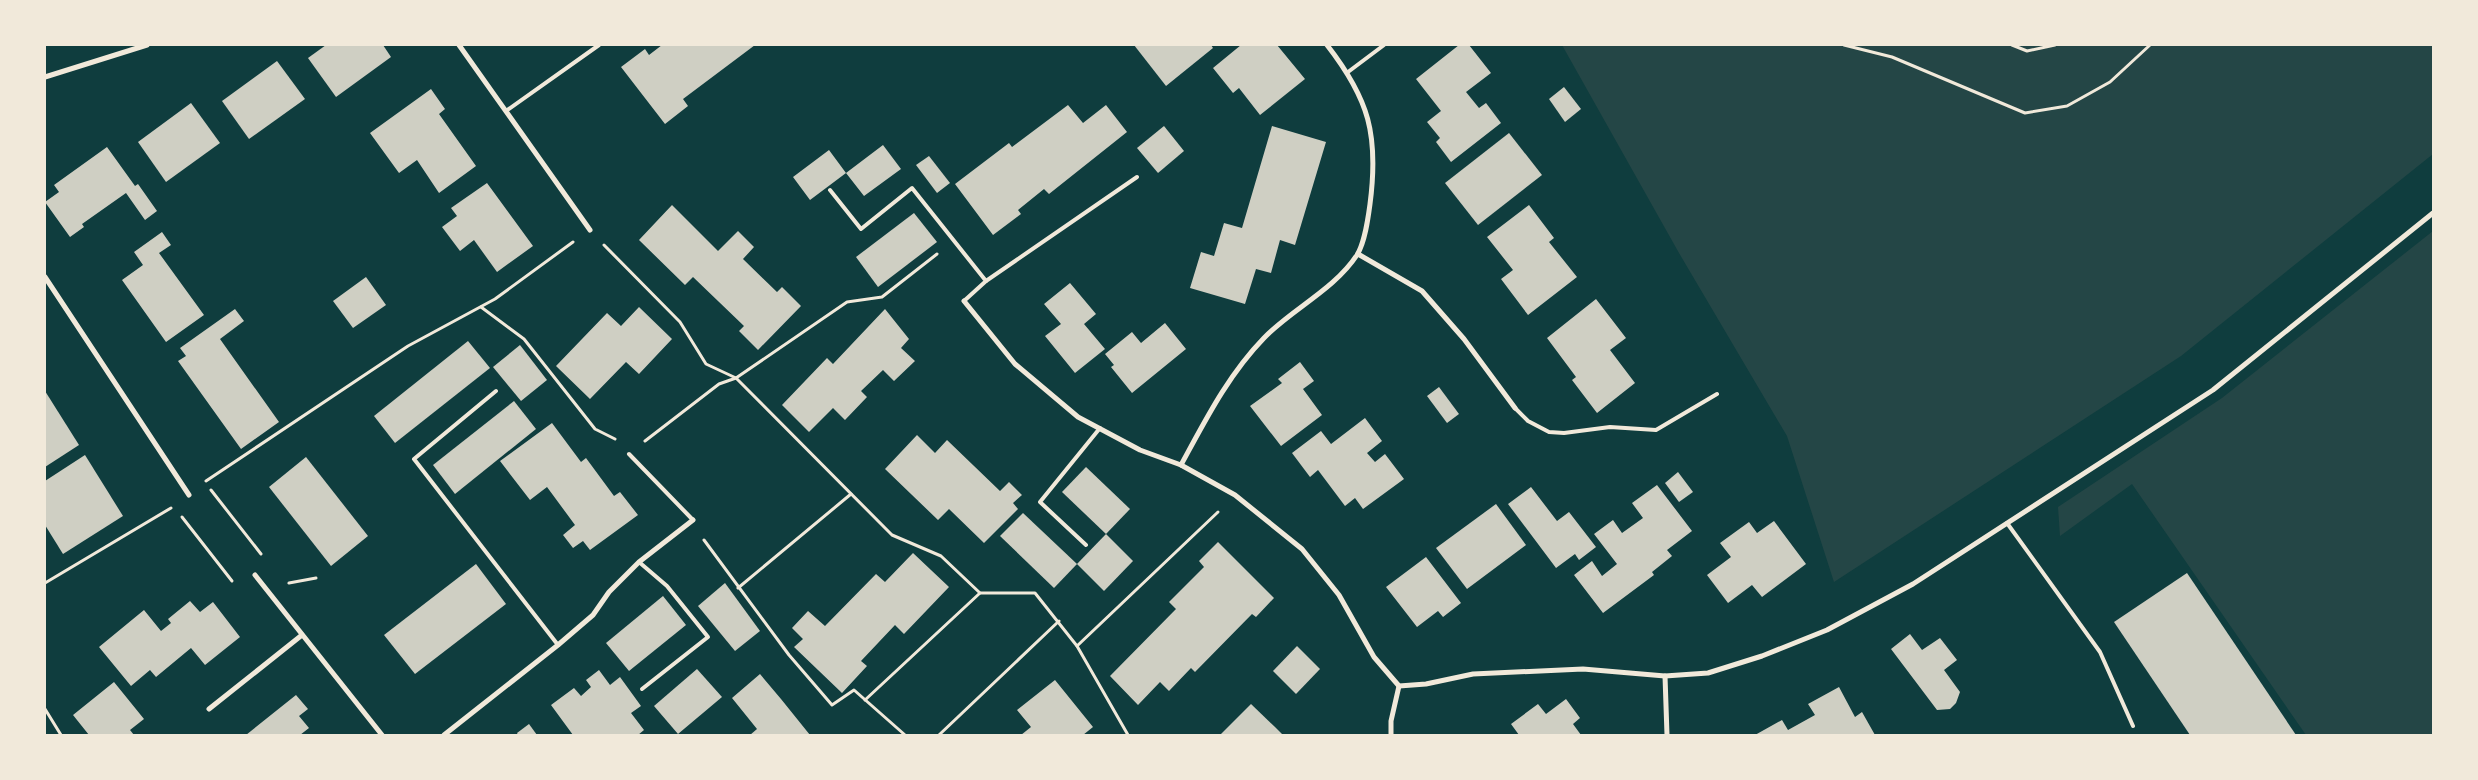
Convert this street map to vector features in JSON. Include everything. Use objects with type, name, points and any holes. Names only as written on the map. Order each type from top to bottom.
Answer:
[{"type":"street","points":[[45,77],[147,45]]},
{"type":"street","points":[[459,45],[590,230]]},
{"type":"street","points":[[1181,465],[1213,406],[1236,372],[1264,338],[1337,277],[1358,254],[1368,221],[1374,164],[1373,146],[1362,99],[1348,72],[1327,45]]},
{"type":"street","points":[[1399,686],[1426,684],[1473,674],[1584,669],[1665,676],[1708,673],[1762,656],[1827,630],[1914,584],[2213,390],[2433,213]]},
{"type":"street","points":[[1358,254],[1422,292],[1464,339],[1515,408]]},
{"type":"street","points":[[45,277],[189,494]]},
{"type":"street","points":[[964,301],[1015,364],[1078,416],[1140,450],[1181,465],[1235,495],[1302,549],[1339,595],[1374,657],[1399,686]]},
{"type":"street","points":[[444,735],[558,646],[593,615],[609,592],[639,562],[693,520]]},
{"type":"street","points":[[255,575],[382,735]]},
{"type":"street","points":[[209,709],[302,635]]},
{"type":"street","points":[[1665,676],[1667,735]]},
{"type":"street","points":[[1391,735],[1391,721],[1399,686]]},
{"type":"lane","points":[[506,111],[599,45]]},
{"type":"lane","points":[[1348,72],[1384,45]]},
{"type":"lane","points":[[964,301],[986,281],[1137,177]]},
{"type":"lane","points":[[830,190],[861,229],[912,188],[986,281]]},
{"type":"lane","points":[[496,391],[414,459],[558,646]]},
{"type":"lane","points":[[1515,408],[1528,421],[1549,432],[1592,431],[1610,427],[1656,430],[1717,394]]},
{"type":"lane","points":[[1086,544],[1040,502],[1100,428]]},
{"type":"lane","points":[[629,454],[693,520]]},
{"type":"lane","points":[[2008,523],[2100,652],[2133,726]]},
{"type":"lane","points":[[639,562],[667,586],[708,636],[642,688]]},
{"type":"path","points":[[1844,45],[1892,58],[2025,113],[2067,106],[2110,82],[2150,45]]},
{"type":"path","points":[[2012,45],[2027,51],[2055,45]]},
{"type":"path","points":[[205,482],[408,346],[495,299],[590,230],[680,322],[706,364],[736,378],[892,535],[941,556],[980,593]]},
{"type":"path","points":[[481,307],[524,338],[595,429],[617,440],[629,454],[719,384],[736,378],[847,302],[882,297],[954,240]]},
{"type":"path","points":[[211,490],[264,556]]},
{"type":"path","points":[[738,588],[851,494]]},
{"type":"path","points":[[1077,646],[1235,495]]},
{"type":"path","points":[[45,583],[174,506]]},
{"type":"path","points":[[180,514],[238,589]]},
{"type":"path","points":[[693,520],[709,548],[738,588],[789,655],[832,705],[854,690],[905,735]]},
{"type":"path","points":[[283,580],[290,583],[316,578]]},
{"type":"path","points":[[865,700],[980,593],[1035,593],[1077,646],[1128,735]]},
{"type":"path","points":[[939,735],[1059,621]]},
{"type":"path","points":[[45,709],[61,735]]},
{"type":"shaded area","points":[[1562,45],[2433,45],[2433,154],[2181,356],[1834,582],[1787,436],[1679,253]]},
{"type":"shaded area","points":[[2433,231],[2433,735],[2306,735],[2132,484],[2060,536],[2058,507],[2222,398]]},
{"type":"building","points":[[326,45],[383,45],[391,57],[336,97],[308,58]]},
{"type":"building","points":[[662,45],[755,45],[683,99],[688,106],[665,124],[621,67],[645,49],[649,55]]},
{"type":"building","points":[[1134,45],[1211,45],[1213,48],[1166,86]]},
{"type":"building","points":[[1241,45],[1277,45],[1305,79],[1260,115],[1239,88],[1233,93],[1213,68]]},
{"type":"building","points":[[1459,45],[1469,45],[1491,73],[1466,92],[1479,108],[1486,103],[1501,123],[1451,162],[1436,142],[1440,138],[1427,122],[1441,111],[1416,79]]},
{"type":"building","points":[[277,61],[305,99],[249,139],[222,101]]},
{"type":"building","points":[[1564,87],[1581,109],[1565,122],[1549,99]]},
{"type":"building","points":[[431,89],[445,109],[439,114],[476,166],[439,193],[417,160],[399,173],[370,133]]},
{"type":"building","points":[[191,103],[220,143],[166,182],[138,142]]},
{"type":"building","points":[[1068,105],[1083,123],[1106,105],[1127,132],[1049,194],[1044,189],[1018,210],[1021,214],[993,235],[955,184],[1009,143],[1012,147]]},
{"type":"building","points":[[1164,126],[1184,151],[1158,173],[1137,148]]},
{"type":"building","points":[[1272,126],[1326,142],[1295,245],[1280,240],[1271,273],[1256,269],[1245,304],[1190,288],[1201,252],[1214,256],[1224,223],[1242,228]]},
{"type":"building","points":[[1509,133],[1542,175],[1478,225],[1445,183]]},
{"type":"building","points":[[883,145],[901,169],[864,196],[846,173]]},
{"type":"building","points":[[107,147],[135,186],[138,184],[157,211],[145,220],[126,193],[82,224],[84,227],[70,237],[45,202],[59,192],[54,185]]},
{"type":"building","points":[[829,150],[846,173],[810,200],[793,177]]},
{"type":"building","points":[[929,156],[950,183],[937,193],[916,165]]},
{"type":"building","points":[[487,183],[533,246],[497,272],[474,240],[460,251],[442,227],[457,216],[451,208]]},
{"type":"building","points":[[672,205],[718,251],[738,231],[754,247],[743,259],[777,292],[782,287],[801,306],[758,350],[739,331],[744,326],[693,277],[685,285],[639,240]]},
{"type":"building","points":[[1529,205],[1554,238],[1549,242],[1577,277],[1528,315],[1501,279],[1513,270],[1487,237]]},
{"type":"building","points":[[914,213],[937,242],[878,287],[856,257]]},
{"type":"building","points":[[162,232],[171,245],[159,253],[204,315],[166,342],[122,280],[143,265],[134,252]]},
{"type":"building","points":[[366,277],[386,305],[353,328],[333,301]]},
{"type":"building","points":[[1070,283],[1096,314],[1084,324],[1105,349],[1075,373],[1045,336],[1061,324],[1044,304]]},
{"type":"building","points":[[1596,299],[1626,338],[1610,350],[1635,383],[1597,413],[1572,380],[1576,377],[1547,338]]},
{"type":"building","points":[[639,307],[672,339],[639,374],[626,362],[590,399],[556,366],[607,313],[621,326]]},
{"type":"building","points":[[235,309],[244,321],[220,339],[279,422],[241,449],[178,361],[186,356],[180,348]]},
{"type":"building","points":[[885,309],[909,339],[901,348],[915,361],[894,381],[883,370],[861,391],[867,397],[845,420],[833,408],[809,432],[782,405],[827,358],[833,364]]},
{"type":"building","points":[[1165,323],[1186,349],[1132,393],[1111,367],[1114,365],[1105,354],[1132,332],[1141,343]]},
{"type":"building","points":[[468,341],[490,368],[395,443],[374,416]]},
{"type":"building","points":[[520,345],[547,380],[521,401],[493,367]]},
{"type":"building","points":[[1300,362],[1314,381],[1303,389],[1322,415],[1281,446],[1250,406],[1282,383],[1278,379]]},
{"type":"building","points":[[1439,387],[1459,414],[1447,423],[1427,396]]},
{"type":"building","points":[[45,391],[79,445],[45,467]]},
{"type":"building","points":[[514,401],[536,429],[455,494],[433,465]]},
{"type":"building","points":[[1365,418],[1382,441],[1367,453],[1375,462],[1385,454],[1404,479],[1363,509],[1355,498],[1345,506],[1318,470],[1310,477],[1292,453],[1321,431],[1331,444]]},
{"type":"building","points":[[552,423],[581,462],[586,458],[614,496],[620,492],[638,515],[590,550],[583,541],[573,548],[563,535],[575,525],[547,487],[530,500],[500,461]]},
{"type":"building","points":[[917,435],[935,453],[947,440],[1000,491],[1009,482],[1022,495],[1013,503],[1018,509],[984,543],[949,509],[938,520],[885,469]]},
{"type":"building","points":[[85,455],[123,516],[63,554],[45,525],[45,481]]},
{"type":"building","points":[[306,457],[368,536],[331,566],[269,487]]},
{"type":"building","points":[[1086,467],[1130,509],[1106,534],[1062,492]]},
{"type":"building","points":[[1678,472],[1693,492],[1679,502],[1665,483]]},
{"type":"building","points":[[1657,485],[1692,531],[1667,550],[1672,556],[1652,572],[1654,575],[1603,613],[1574,575],[1592,561],[1602,576],[1617,564],[1594,534],[1613,520],[1622,533],[1643,518],[1632,503]]},
{"type":"building","points":[[1531,487],[1557,521],[1569,512],[1596,547],[1579,560],[1575,554],[1556,568],[1508,504]]},
{"type":"building","points":[[1496,504],[1526,545],[1467,589],[1436,548]]},
{"type":"building","points":[[1023,513],[1077,564],[1054,588],[1000,536]]},
{"type":"building","points":[[1774,521],[1806,564],[1762,597],[1752,585],[1728,603],[1707,575],[1731,557],[1720,543],[1749,522],[1757,533]]},
{"type":"building","points":[[1106,534],[1133,561],[1104,591],[1077,564]]},
{"type":"building","points":[[1218,542],[1274,598],[1256,617],[1252,614],[1195,672],[1191,668],[1169,691],[1160,682],[1138,705],[1110,676],[1176,609],[1169,602],[1204,567],[1199,561]]},
{"type":"building","points":[[913,553],[949,587],[904,634],[895,625],[861,661],[867,666],[842,693],[794,647],[803,639],[792,628],[808,611],[825,626],[876,574],[885,582]]},
{"type":"building","points":[[1426,557],[1461,603],[1443,617],[1438,611],[1417,627],[1386,587]]},
{"type":"building","points":[[476,564],[506,604],[415,674],[384,635]]},
{"type":"building","points":[[2187,573],[2296,735],[2190,735],[2114,622]]},
{"type":"building","points":[[725,583],[760,631],[735,651],[698,606]]},
{"type":"building","points":[[663,596],[686,625],[629,671],[606,643]]},
{"type":"building","points":[[190,601],[200,612],[213,602],[240,637],[205,665],[191,648],[156,677],[150,670],[131,686],[99,647],[144,610],[161,631],[171,623],[168,619]]},
{"type":"building","points":[[1910,634],[1922,650],[1940,638],[1957,660],[1944,670],[1960,692],[1956,703],[1950,709],[1937,710],[1891,649]]},
{"type":"building","points":[[1297,646],[1320,669],[1296,694],[1273,671]]},
{"type":"building","points":[[697,669],[722,697],[678,734],[654,706]]},
{"type":"building","points":[[599,670],[610,685],[620,677],[641,706],[631,713],[644,730],[638,735],[573,735],[551,705],[574,688],[581,696],[591,687],[586,680]]},
{"type":"building","points":[[760,674],[810,735],[750,735],[757,729],[732,698]]},
{"type":"building","points":[[1055,680],[1093,727],[1083,735],[1021,735],[1031,727],[1017,710]]},
{"type":"building","points":[[114,682],[144,719],[130,730],[134,735],[89,735],[73,715]]},
{"type":"building","points":[[1839,687],[1855,717],[1862,712],[1875,735],[1755,735],[1782,720],[1788,730],[1815,715],[1808,704]]},
{"type":"building","points":[[296,695],[308,709],[299,716],[309,728],[300,735],[246,735]]},
{"type":"building","points":[[1566,699],[1580,718],[1573,724],[1581,735],[1519,735],[1511,724],[1538,704],[1546,714]]},
{"type":"building","points":[[1251,704],[1275,727],[1283,735],[1220,735]]},
{"type":"building","points":[[529,724],[537,735],[518,735],[517,733]]}]
